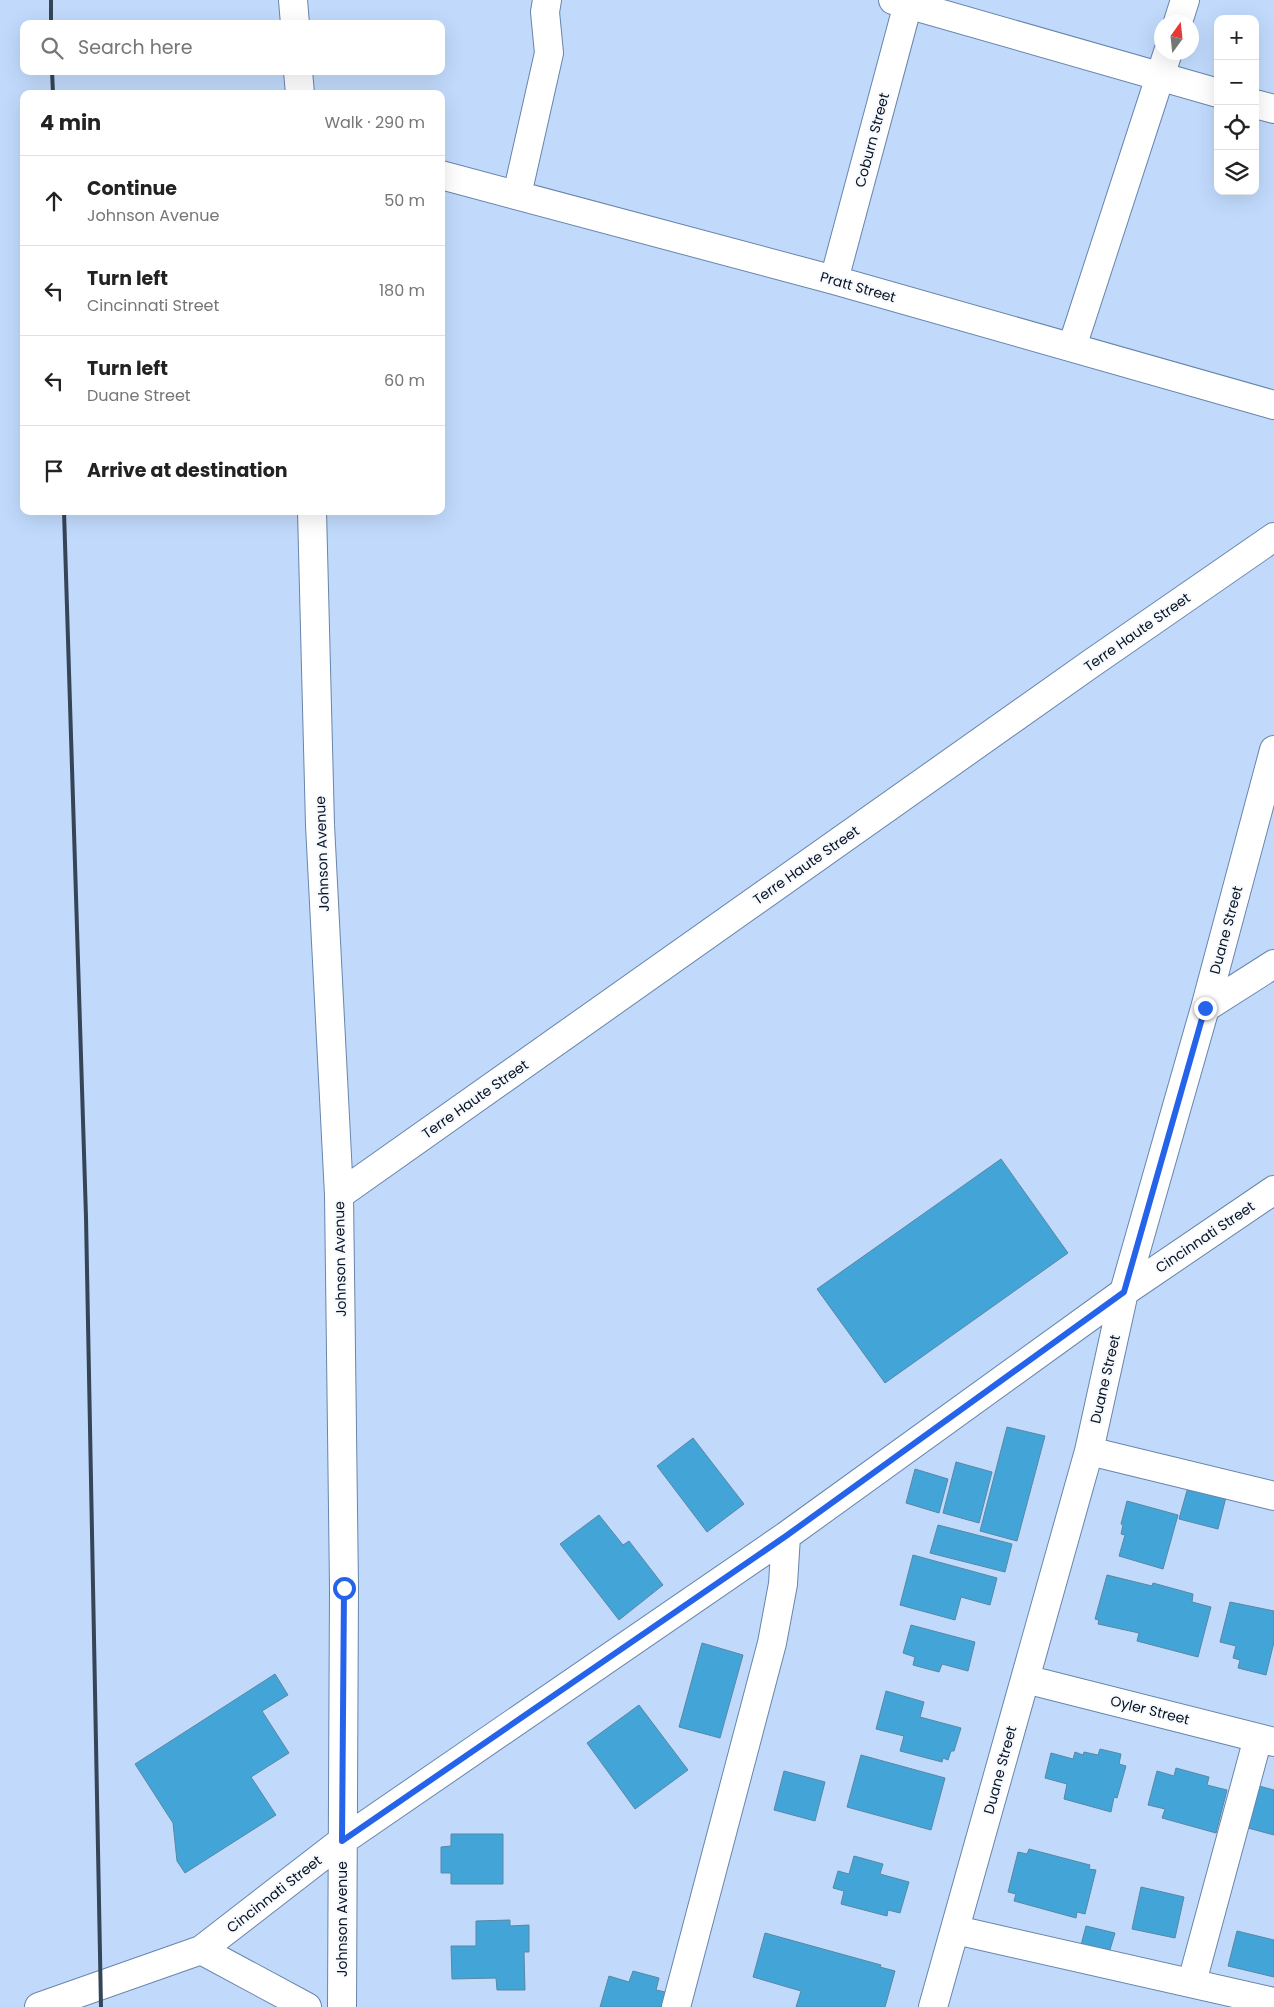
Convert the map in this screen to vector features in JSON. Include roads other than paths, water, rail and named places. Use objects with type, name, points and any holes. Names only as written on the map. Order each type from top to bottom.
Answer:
[{"type":"street","points":[[293,0],[295,20]]},
{"type":"street","points":[[517,195],[549,53],[545,12],[547,0]]},
{"type":"street","points":[[1180,15],[1185,0]]},
{"type":"street","points":[[903,2],[1164,65],[1214,91]]},
{"type":"street","name":"Coburn Street","points":[[834,280],[903,2]]},
{"type":"street","points":[[1072,347],[1164,65]]},
{"type":"street","points":[[298,75],[300,90]]},
{"type":"street","points":[[1259,105],[1274,109]]},
{"type":"street","name":"Pratt Street","points":[[445,176],[834,280],[1274,405]]},
{"type":"street","name":"Johnson Avenue","points":[[312,515],[320,825],[339,1195],[344,1588],[342,2007]]},
{"type":"street","name":"Terre Haute Street","points":[[339,1195],[1089,665],[1274,537]]},
{"type":"street","name":"Duane Street","points":[[933,2007],[1088,1451],[1124,1292],[1205,1008],[1274,750]]},
{"type":"street","points":[[1205,1008],[1274,964]]},
{"type":"street","name":"Cincinnati Street","points":[[40,2007],[200,1950],[342,1841],[786,1536],[1124,1292],[1274,1190]]},
{"type":"street","points":[[1088,1451],[1274,1496]]},
{"type":"street","points":[[676,2007],[772,1643],[783,1584],[786,1536]]},
{"type":"street","name":"Oyler Street","points":[[1025,1679],[1266,1740]]},
{"type":"street","points":[[1192,1982],[1266,1740]]},
{"type":"street","points":[[956,1930],[1274,2002]]},
{"type":"street","points":[[200,1950],[307,2007]]},
{"type":"railway","points":[[51,0],[51,20]]},
{"type":"railway","points":[[52,75],[53,90]]},
{"type":"railway","points":[[64,515],[86,1217],[101,2007]]}]
